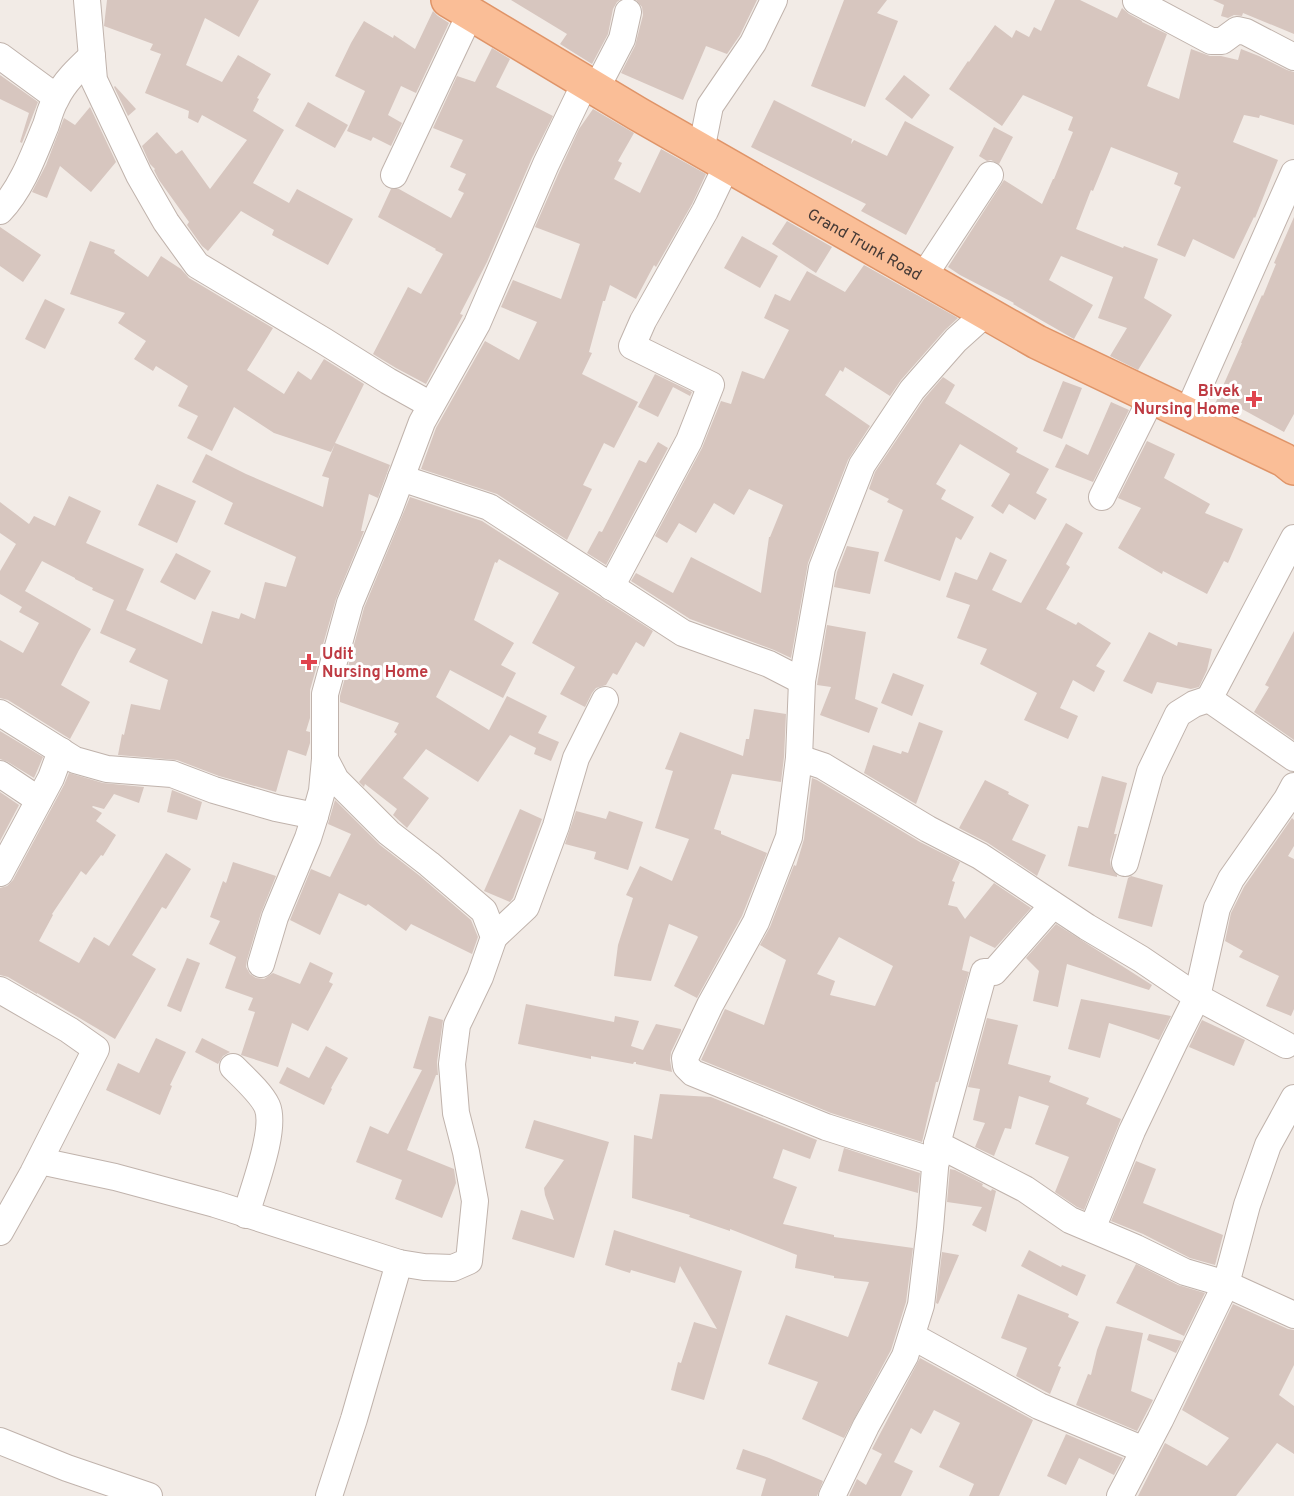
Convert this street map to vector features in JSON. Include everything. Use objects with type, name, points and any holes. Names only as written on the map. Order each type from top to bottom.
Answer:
[{"type":"main road","name":"Grand Trunk Road","points":[[459,7],[714,158],[1037,342],[1284,460],[1294,468]]},
{"type":"street","points":[[87,0],[94,80],[139,175],[166,222],[197,265],[431,405]]},
{"type":"street","points":[[611,587],[689,441],[711,385],[632,346],[643,321],[705,211],[714,158],[710,106],[753,43],[774,0]]},
{"type":"street","points":[[1136,1],[1211,41],[1221,41],[1237,30],[1246,32],[1294,57]]},
{"type":"street","points":[[394,175],[459,7]]},
{"type":"street","points":[[261,964],[275,917],[308,838],[322,791],[325,759],[325,694],[350,603],[389,510],[422,422],[477,324],[546,164],[590,86],[622,39],[628,12]]},
{"type":"street","points":[[0,56],[56,97]]},
{"type":"street","points":[[0,211],[11,200],[35,152],[56,97],[76,71],[92,56]]},
{"type":"street","points":[[1187,414],[1287,206],[1294,173]]},
{"type":"street","points":[[923,277],[990,175]]},
{"type":"street","points":[[986,313],[956,340],[912,390],[862,465],[822,568],[801,681],[799,759],[789,837],[756,921],[710,1005],[685,1058],[686,1066],[693,1073],[826,1127],[936,1153],[1025,1189],[1070,1220],[1185,1272],[1226,1284],[1294,1316]]},
{"type":"street","points":[[1102,497],[1152,397]]},
{"type":"street","points":[[401,477],[489,507],[683,633],[769,664],[801,681]]},
{"type":"street","points":[[1125,863],[1150,772],[1178,714],[1194,704],[1209,699],[1294,538]]},
{"type":"street","points":[[1209,699],[1294,758]]},
{"type":"street","points":[[40,1161],[115,1177],[215,1204],[399,1263],[453,1268],[469,1261],[475,1201],[456,1113],[452,1064],[457,1025],[480,977],[494,937],[526,907],[556,826],[576,759],[605,700]]},
{"type":"street","points":[[0,713],[75,759],[107,769],[172,774],[214,790],[276,808],[315,816]]},
{"type":"street","points":[[0,873],[51,778],[62,751]]},
{"type":"street","points":[[325,759],[336,780],[389,832],[484,911],[494,937]]},
{"type":"street","points":[[799,759],[824,766],[928,829],[980,855],[1053,905],[1142,959],[1197,997],[1291,1039]]},
{"type":"street","points":[[0,774],[39,800]]},
{"type":"street","points":[[1092,1229],[1132,1131],[1197,997],[1217,908],[1231,879],[1292,796]]},
{"type":"street","points":[[832,1496],[866,1426],[905,1356],[921,1305],[936,1153],[984,972],[994,972],[1053,905]]},
{"type":"street","points":[[0,990],[69,1030],[96,1049],[40,1161],[0,1232]]},
{"type":"street","points":[[233,1067],[267,1106],[270,1129],[246,1215]]},
{"type":"street","points":[[1120,1496],[1226,1284],[1247,1205],[1268,1145],[1294,1098]]},
{"type":"street","points":[[329,1496],[399,1263]]},
{"type":"street","points":[[912,1336],[1039,1406],[1144,1450]]},
{"type":"street","points":[[0,1441],[67,1468],[149,1496]]},
{"type":"building","points":[[107,0],[259,0],[239,37],[205,18],[186,65],[222,82],[238,55],[271,74],[257,98],[259,99],[253,111],[284,130],[253,183],[289,203],[297,189],[353,219],[328,265],[272,235],[274,230],[241,211],[208,251],[202,246],[187,225],[189,222],[159,180],[142,146],[157,132],[176,154],[182,150],[210,189],[247,140],[202,115],[198,123],[188,118],[189,111],[145,93],[161,54],[150,50],[153,44],[104,26]]},
{"type":"building","points":[[511,0],[620,0],[613,9],[608,34],[592,64],[560,44],[567,34]]},
{"type":"building","points":[[636,0],[757,0],[740,35],[727,54],[706,46],[683,100],[621,73],[635,46],[643,15],[642,7]]},
{"type":"building","points":[[844,0],[887,0],[877,13],[898,21],[865,107],[811,86]]},
{"type":"building","points":[[1055,0],[1080,0],[1117,18],[1122,8],[1142,22],[1167,34],[1147,86],[1179,99],[1191,49],[1210,56],[1238,60],[1241,49],[1294,72],[1294,125],[1260,115],[1259,118],[1244,115],[1233,142],[1278,160],[1255,218],[1234,259],[1193,239],[1185,257],[1157,245],[1181,187],[1174,184],[1178,173],[1111,147],[1076,229],[1158,259],[1144,298],[1172,315],[1138,370],[1110,356],[1127,328],[1098,318],[1113,277],[1061,256],[1049,280],[1093,305],[1074,339],[948,267],[1004,180],[1042,204],[1073,132],[1068,130],[1073,117],[1023,95],[1002,126],[949,89],[995,25],[1012,38],[1016,30],[1029,37],[1034,27],[1041,31]]},
{"type":"building","points":[[1213,0],[1294,0],[1294,34],[1243,13],[1242,16],[1234,15],[1228,18],[1221,16],[1224,5]]},
{"type":"building","points":[[433,11],[449,23],[416,93],[401,86],[388,115],[402,123],[391,146],[373,137],[371,141],[347,131],[365,91],[335,76],[364,21],[393,38],[394,35],[415,49]]},
{"type":"building","points":[[492,48],[510,59],[496,87],[553,116],[532,158],[487,262],[460,314],[463,315],[426,384],[373,354],[408,287],[421,294],[443,254],[378,217],[391,189],[399,189],[451,218],[464,193],[458,190],[466,174],[450,167],[463,140],[433,128],[457,76],[475,82]]},
{"type":"building","points":[[0,75],[38,102],[22,143],[20,142],[29,113],[0,99]]},
{"type":"building","points":[[904,75],[930,95],[912,119],[885,99]]},
{"type":"building","points":[[114,87],[136,109],[128,116]]},
{"type":"building","points":[[774,100],[852,139],[851,144],[854,140],[887,156],[905,121],[954,147],[906,235],[861,211],[866,204],[751,147]]},
{"type":"building","points":[[308,102],[348,125],[335,148],[295,126]]},
{"type":"building","points":[[90,107],[116,162],[91,192],[60,166],[47,198],[32,192],[46,165],[64,118],[75,125]]},
{"type":"building","points":[[593,109],[634,133],[618,161],[622,163],[614,179],[640,193],[661,149],[706,174],[692,204],[636,299],[610,285],[605,301],[603,301],[589,352],[592,353],[582,374],[638,402],[614,448],[604,443],[583,485],[592,489],[567,540],[497,494],[421,469],[436,428],[485,341],[519,360],[537,322],[501,307],[513,280],[561,299],[580,244],[535,227],[579,129]]},
{"type":"building","points":[[994,127],[1013,137],[999,164],[979,156]]},
{"type":"building","points":[[1294,217],[1294,414],[1284,432],[1242,409],[1239,414],[1215,404],[1263,296],[1276,264],[1274,263]]},
{"type":"building","points":[[787,221],[832,247],[816,273],[772,244]]},
{"type":"building","points":[[0,227],[41,255],[23,282],[0,266]]},
{"type":"building","points":[[742,236],[778,256],[760,288],[724,268]]},
{"type":"building","points":[[90,241],[115,250],[114,253],[148,277],[161,256],[181,269],[189,278],[273,328],[247,370],[284,394],[298,371],[311,380],[324,359],[364,384],[335,443],[390,465],[378,498],[369,494],[361,531],[364,531],[336,599],[310,690],[310,718],[306,731],[310,732],[310,743],[306,756],[288,750],[276,792],[219,776],[177,760],[118,755],[131,704],[160,710],[168,680],[129,662],[136,649],[100,633],[114,600],[42,561],[25,591],[91,629],[61,685],[90,702],[70,739],[8,700],[0,698],[0,640],[23,653],[39,623],[19,612],[22,607],[0,594],[0,571],[16,544],[0,533],[0,502],[29,524],[34,516],[55,526],[69,496],[101,511],[86,543],[144,569],[126,610],[202,644],[212,611],[239,619],[241,613],[255,619],[265,582],[286,587],[296,557],[224,524],[233,503],[192,482],[206,454],[323,507],[329,478],[322,476],[335,444],[331,452],[274,433],[234,407],[212,451],[187,438],[198,416],[178,406],[188,386],[156,366],[153,371],[134,359],[146,341],[118,323],[125,313],[70,294]]},
{"type":"building","points":[[864,265],[958,318],[901,380],[890,396],[845,367],[843,372],[840,370],[825,395],[870,426],[848,460],[808,563],[791,658],[690,619],[631,581],[636,573],[673,593],[691,557],[761,593],[769,537],[783,505],[749,489],[734,515],[714,503],[696,533],[679,523],[667,543],[655,536],[702,448],[721,401],[731,404],[742,371],[764,379],[789,330],[764,318],[775,294],[790,301],[807,271],[845,292]]},
{"type":"building","points":[[45,299],[65,309],[45,349],[25,339]]},
{"type":"building","points":[[655,374],[692,392],[690,396],[673,387],[658,417],[638,407]]},
{"type":"building","points":[[943,377],[955,385],[945,403],[1018,448],[1016,452],[1049,469],[1036,493],[1047,499],[1035,520],[1009,504],[1003,514],[991,506],[1010,474],[960,444],[936,484],[946,490],[941,499],[974,517],[961,540],[956,537],[940,581],[884,561],[903,510],[887,502],[889,499],[869,489],[875,472],[924,399]]},
{"type":"building","points":[[1063,381],[1082,388],[1062,439],[1043,431]]},
{"type":"building","points":[[1111,402],[1129,410],[1093,482],[1055,467],[1066,444],[1088,455]]},
{"type":"building","points":[[1147,441],[1175,454],[1164,478],[1210,504],[1205,513],[1243,529],[1228,563],[1224,561],[1207,594],[1163,571],[1162,574],[1118,548],[1141,508],[1118,498]]},
{"type":"building","points":[[658,442],[668,448],[606,565],[587,553],[599,531],[602,532],[639,460],[646,463]]},
{"type":"building","points":[[157,484],[196,501],[177,543],[138,525]]},
{"type":"building","points":[[410,497],[482,521],[653,631],[644,647],[636,642],[617,675],[613,673],[606,685],[596,688],[585,707],[560,694],[575,667],[532,643],[559,593],[499,559],[497,563],[495,562],[474,620],[514,643],[501,665],[516,673],[503,698],[450,670],[436,697],[489,730],[507,696],[547,716],[538,733],[559,742],[551,761],[534,754],[536,748],[510,735],[478,782],[426,749],[403,778],[429,798],[407,828],[393,815],[397,809],[365,784],[364,787],[359,782],[397,734],[394,732],[399,723],[340,702],[340,696],[364,608]]},
{"type":"building","points":[[1066,523],[1083,533],[1066,564],[1070,567],[1046,609],[1076,625],[1078,622],[1111,643],[1096,666],[1105,671],[1094,692],[1073,680],[1060,708],[1078,716],[1068,739],[1024,720],[1037,693],[980,664],[987,649],[957,638],[970,605],[946,597],[955,572],[977,580],[990,552],[1007,560],[992,590],[1021,603]]},
{"type":"building","points":[[847,546],[879,552],[870,594],[834,587]]},
{"type":"building","points":[[176,553],[211,571],[195,600],[160,582]]},
{"type":"building","points":[[827,625],[866,632],[855,699],[878,708],[869,733],[820,715],[831,687],[817,685]]},
{"type":"building","points":[[1294,631],[1294,740],[1254,712],[1269,687],[1265,685]]},
{"type":"building","points":[[1149,632],[1177,646],[1178,642],[1212,649],[1207,670],[1199,687],[1191,689],[1157,682],[1152,694],[1123,681]]},
{"type":"building","points":[[893,673],[924,685],[912,716],[881,703]]},
{"type":"building","points":[[754,709],[786,714],[781,782],[732,774],[714,829],[767,853],[742,916],[697,998],[674,986],[698,937],[669,924],[651,981],[614,976],[618,945],[633,898],[626,895],[640,866],[672,881],[689,839],[655,828],[673,771],[665,769],[680,732],[743,756],[746,739],[749,739]]},
{"type":"building","points":[[919,722],[943,731],[916,804],[864,773],[873,745],[901,754],[902,751],[908,753]]},
{"type":"building","points":[[0,731],[43,757],[34,778],[0,759]]},
{"type":"building","points":[[69,773],[103,783],[144,787],[139,803],[114,794],[104,809],[92,807],[102,813],[96,821],[116,835],[103,856],[101,855],[86,875],[81,871],[52,914],[39,941],[79,963],[94,937],[109,946],[166,853],[191,869],[166,909],[162,907],[132,955],[156,969],[115,1039],[37,993],[0,975],[0,888],[7,886],[13,880]]},
{"type":"building","points":[[1102,776],[1127,783],[1110,860],[1117,877],[1068,866],[1078,826],[1088,828]]},
{"type":"building","points":[[812,778],[920,842],[960,862],[952,881],[955,882],[948,905],[957,907],[965,919],[994,883],[1031,908],[995,948],[970,936],[962,970],[969,972],[938,1082],[936,1082],[922,1142],[831,1113],[701,1060],[725,1009],[764,1025],[786,960],[760,945],[770,927],[794,865],[796,866],[804,839]],"holes":[[[839,937],[893,966],[875,1006],[830,995],[835,981],[817,974]]]},
{"type":"building","points":[[985,780],[1029,805],[1012,840],[1046,855],[1037,876],[988,843],[959,828]]},
{"type":"building","points":[[172,790],[202,802],[197,820],[167,812]]},
{"type":"building","points":[[0,792],[19,805],[0,841]]},
{"type":"building","points":[[335,800],[380,845],[471,920],[478,937],[472,954],[411,924],[406,931],[368,904],[366,906],[339,893],[320,935],[290,920],[311,869],[330,877],[351,834],[328,824]]},
{"type":"building","points":[[520,809],[542,819],[510,902],[484,891]]},
{"type":"building","points":[[576,811],[606,819],[609,811],[643,822],[628,870],[594,859],[596,852],[565,844]]},
{"type":"building","points":[[1292,818],[1294,820],[1294,846],[1288,856],[1294,859],[1294,1009],[1291,1016],[1266,1006],[1279,976],[1239,957],[1243,951],[1225,941],[1231,913],[1244,887]]},
{"type":"building","points":[[233,862],[276,876],[261,913],[247,960],[246,967],[250,974],[264,979],[273,973],[300,984],[310,962],[333,973],[329,982],[333,984],[308,1031],[292,1023],[278,1067],[241,1055],[255,1012],[248,1010],[253,998],[225,988],[236,957],[209,944],[220,921],[210,917],[223,881],[226,883]]},
{"type":"building","points":[[1131,876],[1163,885],[1152,927],[1118,918],[1128,878]]},
{"type":"building","points":[[1056,924],[1152,985],[1149,990],[1067,964],[1058,1007],[1033,1001],[1039,971],[1026,958]]},
{"type":"building","points":[[187,958],[200,963],[181,1012],[167,1006]]},
{"type":"building","points":[[1081,999],[1171,1016],[1159,1040],[1109,1023],[1100,1058],[1068,1049]]},
{"type":"building","points":[[526,1004],[614,1022],[615,1016],[639,1021],[631,1046],[643,1050],[656,1024],[681,1029],[671,1052],[672,1072],[636,1064],[636,1062],[633,1064],[591,1056],[591,1059],[518,1044]]},
{"type":"building","points":[[429,1016],[443,1020],[437,1062],[438,1075],[436,1075],[407,1150],[454,1169],[456,1183],[442,1218],[395,1199],[402,1180],[356,1162],[370,1126],[388,1134],[422,1070],[413,1068]]},
{"type":"building","points":[[987,1018],[1018,1025],[1008,1064],[1051,1076],[1049,1082],[1089,1098],[1086,1104],[1121,1119],[1084,1210],[1055,1192],[1069,1157],[1035,1144],[1049,1106],[1019,1096],[1011,1129],[1005,1128],[994,1156],[975,1147],[985,1123],[973,1120],[980,1089],[968,1087]]},
{"type":"building","points":[[1202,1020],[1245,1040],[1234,1066],[1189,1047]]},
{"type":"building","points":[[156,1038],[186,1052],[170,1085],[172,1086],[160,1115],[106,1090],[118,1063],[139,1073]]},
{"type":"building","points":[[202,1038],[230,1052],[223,1056],[218,1064],[195,1052]]},
{"type":"building","points":[[326,1046],[348,1058],[324,1105],[279,1083],[287,1067],[309,1078]]},
{"type":"building","points":[[660,1094],[711,1097],[817,1140],[810,1159],[783,1149],[773,1178],[797,1187],[783,1224],[834,1235],[834,1237],[913,1248],[906,1302],[891,1350],[844,1438],[802,1419],[818,1382],[768,1364],[786,1315],[848,1337],[869,1282],[834,1278],[834,1276],[795,1268],[797,1255],[730,1229],[730,1231],[689,1217],[690,1215],[632,1198],[634,1135],[652,1139]]},
{"type":"building","points":[[534,1120],[609,1142],[574,1258],[512,1239],[521,1210],[554,1220],[544,1188],[564,1160],[525,1148]]},
{"type":"building","points":[[844,1148],[920,1173],[918,1193],[838,1171]]},
{"type":"building","points":[[1136,1161],[1156,1169],[1143,1203],[1223,1235],[1215,1265],[1190,1258],[1111,1221]]},
{"type":"building","points":[[950,1169],[983,1184],[982,1186],[991,1191],[992,1189],[996,1191],[986,1232],[972,1225],[982,1207],[947,1202]]},
{"type":"building","points":[[614,1230],[742,1271],[704,1400],[671,1390],[678,1362],[681,1363],[694,1322],[717,1329],[680,1266],[675,1283],[605,1265]]},
{"type":"building","points":[[1029,1250],[1061,1267],[1062,1265],[1086,1275],[1077,1296],[1021,1266]]},
{"type":"building","points":[[942,1252],[959,1255],[938,1304],[936,1303]]},
{"type":"building","points":[[1136,1264],[1178,1285],[1205,1293],[1184,1336],[1116,1303]]},
{"type":"building","points":[[1018,1294],[1069,1314],[1068,1317],[1079,1322],[1058,1366],[1061,1367],[1050,1394],[1016,1376],[1027,1348],[1001,1338]]},
{"type":"building","points":[[1233,1304],[1294,1330],[1294,1365],[1279,1395],[1294,1406],[1294,1454],[1277,1443],[1236,1496],[1138,1496],[1165,1443],[1207,1466],[1229,1438],[1182,1410]]},
{"type":"building","points":[[1106,1326],[1143,1333],[1131,1391],[1153,1400],[1137,1431],[1076,1405],[1088,1374],[1091,1375]]},
{"type":"building","points":[[1149,1334],[1182,1341],[1176,1353],[1147,1340]]},
{"type":"building","points":[[920,1358],[1033,1420],[999,1496],[969,1496],[974,1484],[939,1467],[960,1423],[934,1410],[921,1434],[911,1428],[894,1462],[913,1471],[901,1496],[849,1496],[857,1479],[866,1485],[882,1454],[872,1449]]},
{"type":"building","points":[[1066,1434],[1123,1458],[1114,1475],[1079,1458],[1066,1485],[1047,1476]]},
{"type":"building","points":[[743,1449],[823,1481],[817,1496],[761,1496],[766,1479],[736,1469]]},
{"type":"place","name":"Bivek Nursing Home","points":[[1254,399]]},
{"type":"place","name":"Udit Nursing Home","points":[[309,662]]}]
